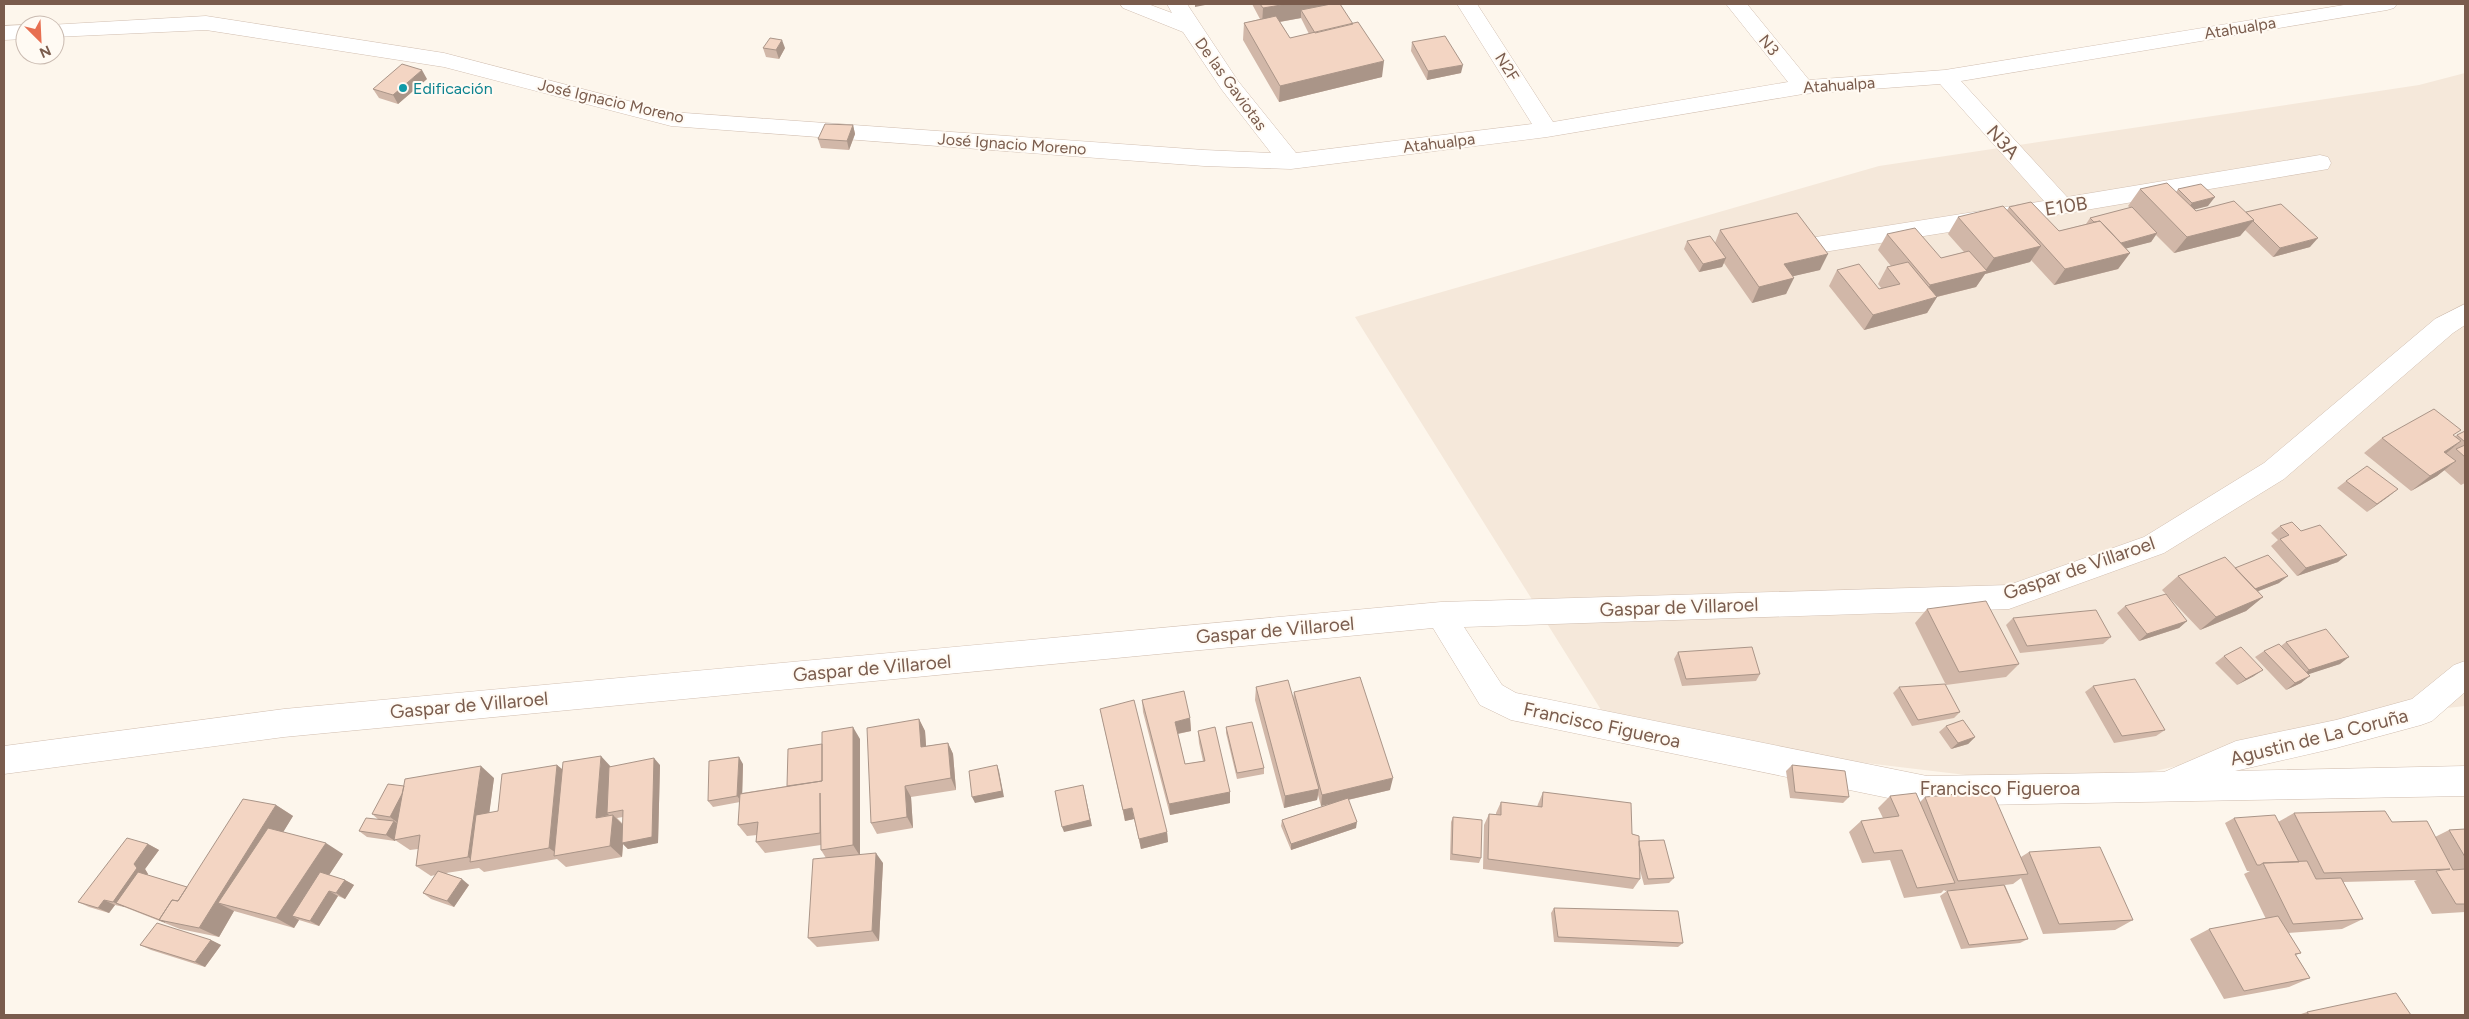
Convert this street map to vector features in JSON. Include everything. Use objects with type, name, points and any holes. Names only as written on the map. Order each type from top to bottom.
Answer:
[{"type":"street","points":[[1130,4],[1190,27]]},
{"type":"street","name":"De las Gaviotas","points":[[1177,4],[1190,27],[1257,122],[1291,161]]},
{"type":"street","name":"N2F","points":[[1467,4],[1547,130]]},
{"type":"street","name":"N3","points":[[1736,4],[1803,87]]},
{"type":"street","name":"Atahualpa","points":[[1291,161],[1547,130],[1803,87],[1945,77],[2387,4]]},
{"type":"street","name":"José Ignacio Moreno","points":[[65,29],[206,22],[444,60],[671,119],[1204,158],[1291,161]]},
{"type":"street","name":"N3A","points":[[1945,77],[2062,206]]},
{"type":"street","name":"E10B","points":[[1811,245],[2320,163]]},
{"type":"street","name":"Gaspar de Villaroel","points":[[4,760],[284,722],[1441,615],[2009,596],[2154,545],[2274,471],[2444,326],[2465,313]]},
{"type":"street","name":"Francisco Figueroa","points":[[1441,615],[1491,695],[1510,706],[1926,791],[2465,781]]},
{"type":"street","name":"Agustin de La Coruña","points":[[2164,786],[2236,755],[2336,734],[2420,711],[2465,674]]},
{"type":"shaded area","points":[[2465,73],[2465,706],[2421,711],[2146,773],[1966,775],[1849,761],[1603,713],[1355,317],[1879,166],[2419,85]]},
{"type":"building","points":[[1260,4],[1287,4],[1263,8]]},
{"type":"building","points":[[1340,4],[1353,24],[1315,33],[1301,10]]},
{"type":"building","points":[[1276,16],[1290,38],[1358,22],[1384,61],[1280,86],[1244,23]]},
{"type":"building","points":[[1445,36],[1463,65],[1428,71],[1412,42]]},
{"type":"building","points":[[770,38],[782,40],[776,50],[763,48]]},
{"type":"building","points":[[402,64],[422,70],[393,95],[373,89]]},
{"type":"building","points":[[825,124],[853,125],[847,141],[818,139]]},
{"type":"building","points":[[2167,183],[2196,211],[2234,201],[2254,220],[2187,237],[2140,189]]},
{"type":"building","points":[[2201,184],[2215,197],[2192,203],[2178,189]]},
{"type":"building","points":[[2031,202],[2059,231],[2100,221],[2130,253],[2065,269],[2009,207]]},
{"type":"building","points":[[2281,204],[2318,238],[2280,248],[2246,212]]},
{"type":"building","points":[[2003,206],[2041,246],[1994,258],[1958,217]]},
{"type":"building","points":[[2132,207],[2157,233],[2121,243],[2100,221],[2094,222],[2090,218]]},
{"type":"building","points":[[1797,213],[1828,254],[1784,264],[1794,278],[1759,287],[1720,230]]},
{"type":"building","points":[[1915,228],[1941,258],[1969,251],[1987,271],[1930,285],[1887,234]]},
{"type":"building","points":[[1710,236],[1726,258],[1703,264],[1687,241]]},
{"type":"building","points":[[1908,262],[1937,297],[1873,315],[1837,270],[1859,264],[1879,289],[1900,284],[1887,267]]},
{"type":"building","points":[[2434,409],[2461,430],[2453,435],[2461,441],[2444,452],[2456,461],[2430,476],[2382,438]]},
{"type":"building","points":[[2465,431],[2465,442],[2457,435]]},
{"type":"building","points":[[2465,445],[2465,457],[2456,449]]},
{"type":"building","points":[[2367,466],[2398,489],[2377,504],[2346,481]]},
{"type":"building","points":[[2292,522],[2301,531],[2320,525],[2347,555],[2306,568],[2280,539],[2289,535],[2280,526]]},
{"type":"building","points":[[2268,555],[2288,576],[2255,589],[2235,568]]},
{"type":"building","points":[[2225,557],[2263,597],[2216,617],[2178,576]]},
{"type":"building","points":[[2166,594],[2187,621],[2147,634],[2125,606]]},
{"type":"building","points":[[1986,601],[2019,664],[1959,672],[1927,609]]},
{"type":"building","points":[[2096,610],[2111,637],[2027,646],[2013,618]]},
{"type":"building","points":[[2326,629],[2349,657],[2309,670],[2286,642]]},
{"type":"building","points":[[2279,644],[2310,676],[2295,683],[2264,651]]},
{"type":"building","points":[[1752,647],[1760,674],[1686,679],[1678,652]]},
{"type":"building","points":[[2241,647],[2263,670],[2246,679],[2224,656]]},
{"type":"building","points":[[1360,677],[1393,778],[1322,795],[1294,692]]},
{"type":"building","points":[[2135,679],[2165,730],[2122,736],[2093,686]]},
{"type":"building","points":[[1288,680],[1319,789],[1285,796],[1256,687]]},
{"type":"building","points":[[1945,684],[1960,712],[1918,720],[1899,687]]},
{"type":"building","points":[[1184,691],[1190,718],[1175,722],[1185,764],[1205,761],[1198,731],[1215,727],[1230,792],[1169,804],[1142,700]]},
{"type":"building","points":[[1134,700],[1167,832],[1139,839],[1132,808],[1123,810],[1100,709]]},
{"type":"building","points":[[919,719],[921,747],[948,743],[951,778],[905,786],[907,817],[871,823],[867,728]]},
{"type":"building","points":[[1963,720],[1975,737],[1958,743],[1946,726]]},
{"type":"building","points":[[1252,722],[1264,768],[1237,773],[1226,727]]},
{"type":"building","points":[[853,727],[853,845],[821,850],[820,793],[820,833],[756,842],[758,822],[738,825],[740,794],[822,781],[822,732]]},
{"type":"building","points":[[822,744],[822,781],[787,786],[788,749]]},
{"type":"building","points":[[601,756],[596,818],[613,815],[610,846],[554,856],[563,762]]},
{"type":"building","points":[[739,757],[737,796],[708,801],[709,761]]},
{"type":"building","points":[[654,758],[652,837],[622,843],[623,810],[607,813],[609,767]]},
{"type":"building","points":[[557,765],[549,848],[470,862],[476,815],[498,811],[502,774]]},
{"type":"building","points":[[997,765],[1002,791],[972,797],[969,771]]},
{"type":"building","points":[[1792,765],[1845,771],[1849,797],[1795,792]]},
{"type":"building","points":[[481,766],[468,857],[416,866],[420,835],[394,840],[405,779]]},
{"type":"building","points":[[388,784],[404,786],[390,817],[372,814]]},
{"type":"building","points":[[1083,785],[1090,820],[1062,827],[1055,791]]},
{"type":"building","points":[[1992,791],[2028,874],[1958,881],[1925,797]]},
{"type":"building","points":[[1543,792],[1631,803],[1632,834],[1639,836],[1640,879],[1488,859],[1489,814],[1501,815],[1501,802],[1542,807]]},
{"type":"building","points":[[1916,793],[1955,883],[1917,888],[1902,850],[1874,853],[1861,821],[1899,816],[1890,796]]},
{"type":"building","points":[[1348,798],[1357,822],[1291,844],[1282,820]]},
{"type":"building","points":[[243,799],[276,805],[199,928],[159,920],[172,900],[178,901]]},
{"type":"building","points":[[2385,811],[2392,822],[2427,821],[2453,870],[2465,869],[2465,904],[2456,904],[2436,871],[2450,869],[2324,873],[2294,813]]},
{"type":"building","points":[[2275,815],[2299,862],[2263,863],[2257,865],[2234,818]]},
{"type":"building","points":[[1453,817],[1482,820],[1481,858],[1452,854]]},
{"type":"building","points":[[366,818],[394,821],[386,835],[359,831]]},
{"type":"building","points":[[268,828],[326,843],[276,918],[218,903]]},
{"type":"building","points":[[2465,829],[2465,857],[2449,830]]},
{"type":"building","points":[[127,838],[148,844],[134,864],[137,868],[113,902],[104,900],[98,908],[78,902]]},
{"type":"building","points":[[1664,840],[1674,878],[1648,879],[1639,841]]},
{"type":"building","points":[[2100,847],[2133,920],[2059,924],[2029,852]]},
{"type":"building","points":[[876,853],[872,931],[808,938],[813,859]]},
{"type":"building","points":[[2307,861],[2316,879],[2341,878],[2363,919],[2293,924],[2263,863]]},
{"type":"building","points":[[438,871],[462,879],[447,901],[423,893]]},
{"type":"building","points":[[138,872],[187,887],[178,901],[172,900],[159,920],[116,903]]},
{"type":"building","points":[[320,872],[345,880],[336,893],[329,891],[310,921],[292,916]]},
{"type":"building","points":[[2004,885],[2028,939],[1969,945],[1947,891]]},
{"type":"building","points":[[1554,908],[1678,911],[1683,943],[1558,937]]},
{"type":"building","points":[[2278,916],[2301,953],[2295,954],[2310,978],[2244,991],[2209,929]]},
{"type":"building","points":[[157,923],[211,940],[195,962],[140,945]]},
{"type":"building","points":[[2396,993],[2411,1015],[2309,1015],[2307,1012]]},
{"type":"place","name":"Edificación","points":[[403,88]]}]
